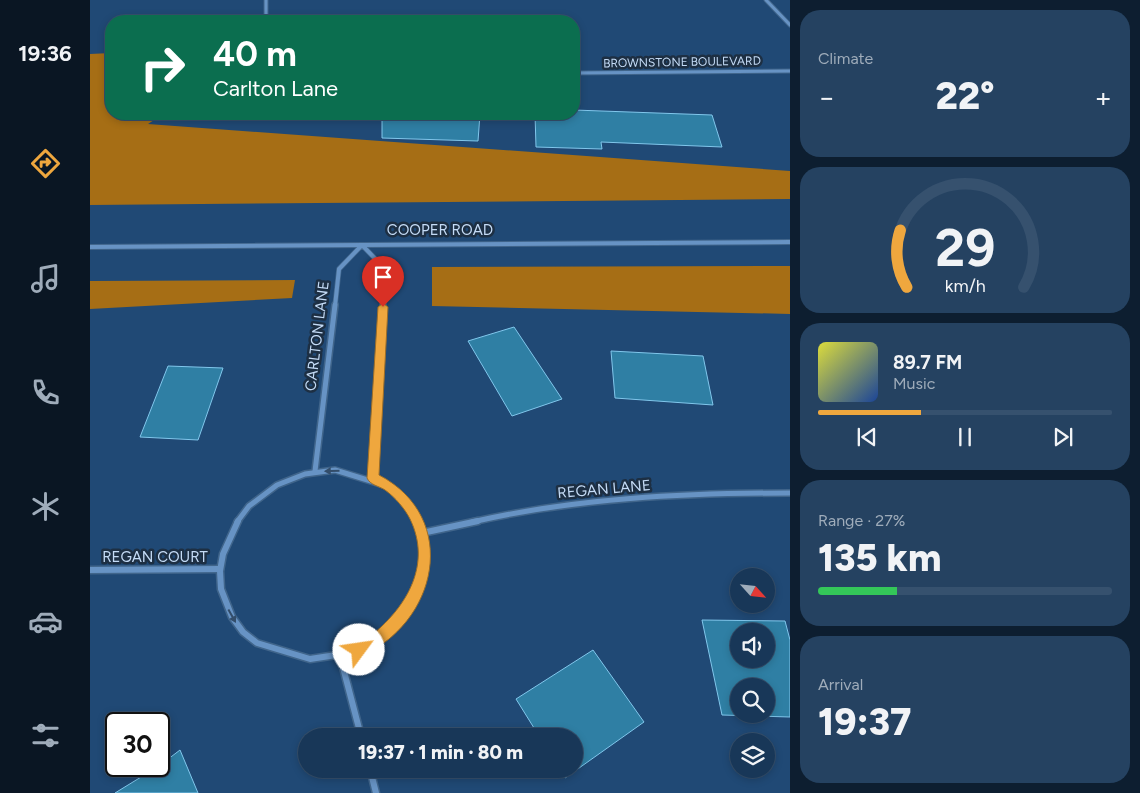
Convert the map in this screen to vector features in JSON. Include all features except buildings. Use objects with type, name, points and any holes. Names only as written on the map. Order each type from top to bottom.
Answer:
[{"type":"street","points":[[266,0],[266,15]]},
{"type":"street","points":[[766,0],[790,25]]},
{"type":"street","name":"BROWNSTONE BOULEVARD","points":[[580,73],[790,71]]},
{"type":"street","name":"COOPER ROAD","points":[[90,247],[790,242]]},
{"type":"street","points":[[362,245],[385,269],[373,478]]},
{"type":"street","name":"CARLTON LANE","points":[[314,471],[339,269],[362,245]]},
{"type":"street","points":[[335,470],[354,472],[373,478],[390,487],[404,500],[415,515],[422,532],[425,565],[415,598],[404,614],[377,640],[359,650],[340,656],[309,660],[294,658],[279,655],[253,641],[234,621],[222,596],[220,570],[223,549],[232,530],[244,512],[258,497],[275,485],[314,471],[335,470]]},
{"type":"street","name":"REGAN LANE","points":[[422,532],[529,508],[700,493],[790,493]]},
{"type":"street","name":"REGAN COURT","points":[[90,570],[220,570]]},
{"type":"street","points":[[340,656],[360,728]]},
{"type":"street","points":[[372,778],[376,793]]},
{"type":"shaded area","points":[[105,53],[105,120],[154,120],[148,124],[790,171],[790,199],[90,205],[90,54]]},
{"type":"shaded area","points":[[790,266],[790,314],[432,306],[432,267]]},
{"type":"shaded area","points":[[295,280],[292,298],[90,309],[90,281]]},
{"type":"route","points":[[359,650],[377,640],[392,628],[404,614],[415,598],[425,565],[422,532],[415,515],[404,500],[390,487],[373,478],[383,307]]}]
